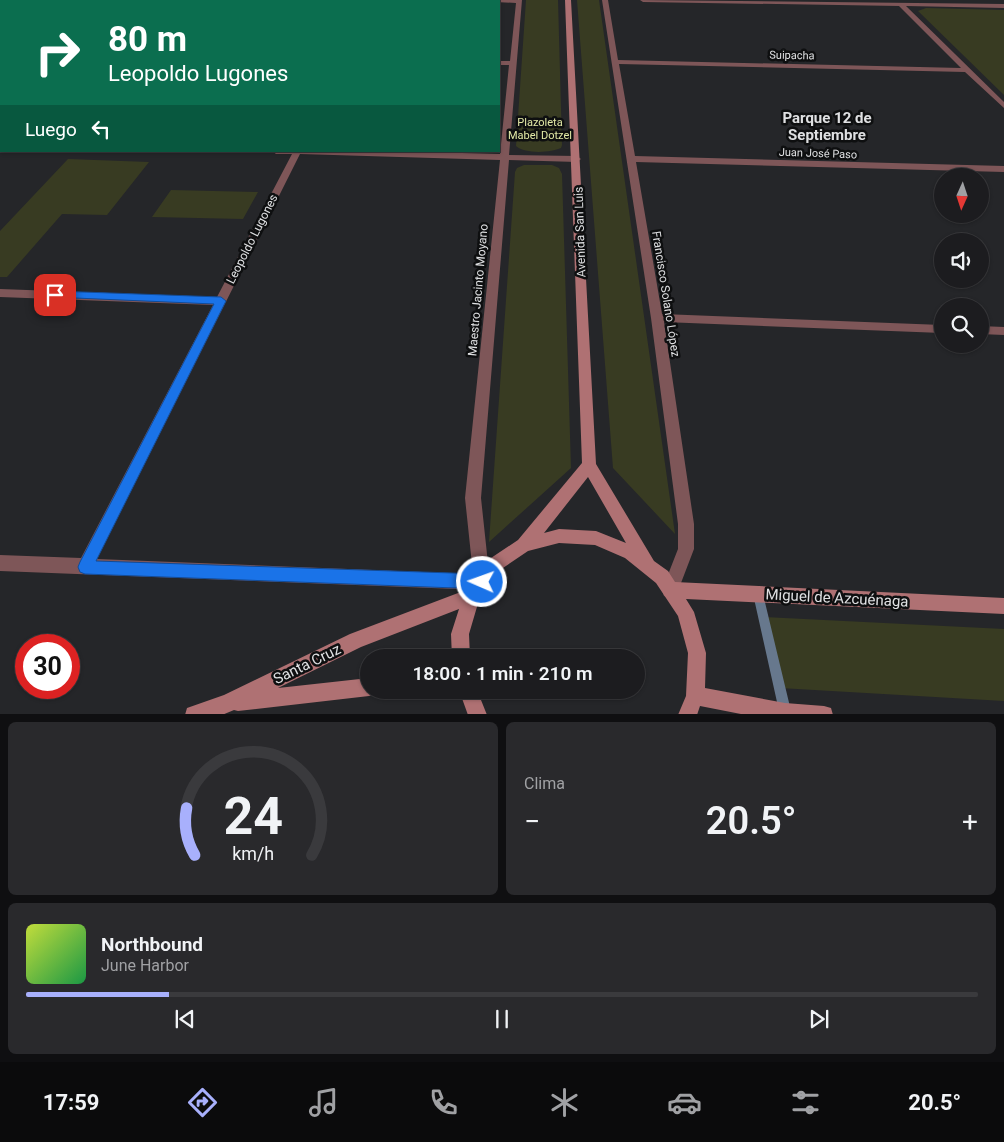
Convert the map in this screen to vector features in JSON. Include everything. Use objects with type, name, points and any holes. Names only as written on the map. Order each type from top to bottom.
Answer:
[{"type":"main road","name":"Avenida San Luis","points":[[568,0],[577,159],[589,465],[648,566]]},
{"type":"main road","name":"Avenida San Luis","points":[[461,649],[460,634],[477,589],[494,565],[524,545],[589,465]]},
{"type":"main road","name":"Avenida San Luis","points":[[524,545],[559,536],[596,538],[631,553],[662,578],[685,612],[697,653],[695,696],[687,714]]},
{"type":"main road","name":"Santa Cruz","points":[[194,714],[228,703],[356,640],[477,589]]},
{"type":"main road","name":"Miguel de Azcuénaga","points":[[670,590],[1004,606]]},
{"type":"main road","name":"Santa Cruz","points":[[228,703],[360,688]]},
{"type":"main road","points":[[695,696],[785,712],[814,714]]},
{"type":"main road","points":[[472,699],[478,714]]},
{"type":"street","points":[[460,0],[519,0]]},
{"type":"street","name":"Maestro Jacinto Moyano","points":[[477,589],[474,498],[519,0]]},
{"type":"street","name":"Francisco Solano López","points":[[605,0],[657,318],[686,524],[686,549],[670,590]]},
{"type":"street","points":[[643,0],[866,2],[901,5],[1004,6]]},
{"type":"street","points":[[901,5],[1004,106]]},
{"type":"street","name":"Suipacha","points":[[616,62],[967,70]]},
{"type":"street","points":[[500,63],[513,63]]},
{"type":"street","points":[[297,152],[577,159]]},
{"type":"street","name":"Leopoldo Lugones","points":[[85,567],[297,152]]},
{"type":"street","name":"Juan José Paso","points":[[631,159],[1004,169]]},
{"type":"street","points":[[0,293],[221,301]]},
{"type":"street","points":[[657,318],[934,328]]},
{"type":"street","points":[[989,330],[1004,331]]},
{"type":"street","points":[[0,563],[477,589]]},
{"type":"green space","name":"Plazoleta Mabel Dotzel","points":[[526,0],[558,0],[562,145],[561,148],[551,151],[531,151],[520,149],[516,146]]},
{"type":"green space","points":[[577,0],[599,0],[675,534],[613,468]]},
{"type":"green space","points":[[926,8],[1004,10],[1004,95],[918,11]]},
{"type":"green space","points":[[68,159],[149,162],[107,215],[62,214],[7,277],[0,277],[0,231]]},
{"type":"green space","points":[[524,165],[552,165],[559,168],[562,174],[571,468],[489,542],[515,172],[517,168]]},
{"type":"green space","points":[[171,190],[258,192],[243,219],[152,217]]},
{"type":"green space","points":[[764,617],[1004,629],[1004,701],[780,688]]},
{"type":"waterway","points":[[758,594],[785,711]]},
{"type":"district","name":"Parque 12 de Septiembre","points":[[827,126]]},
{"type":"route","points":[[55,295],[221,301],[85,567],[482,582]]}]
